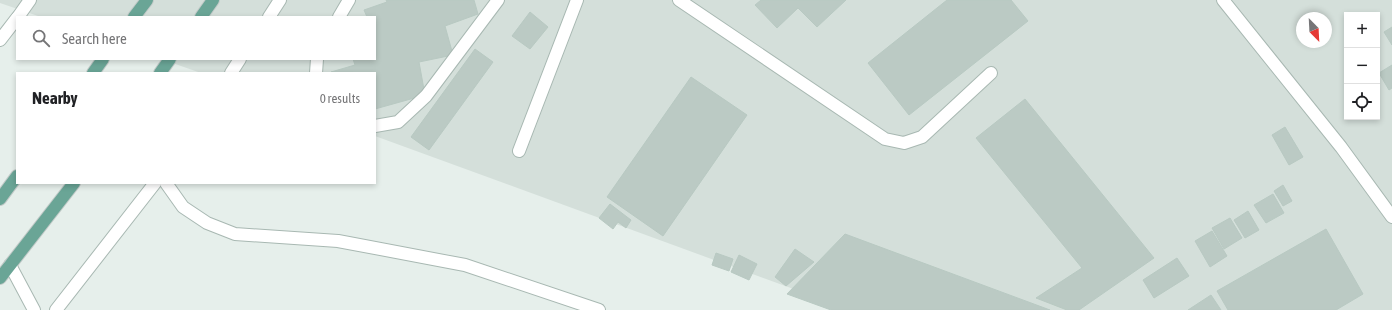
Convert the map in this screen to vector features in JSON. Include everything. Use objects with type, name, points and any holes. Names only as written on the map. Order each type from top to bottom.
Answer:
[{"type":"main road","points":[[135,16],[147,0]]},
{"type":"main road","points":[[202,16],[213,0]]},
{"type":"main road","points":[[94,72],[102,60]]},
{"type":"main road","points":[[161,72],[169,60]]},
{"type":"main road","points":[[0,199],[16,177]]},
{"type":"main road","points":[[0,278],[73,184]]},
{"type":"street","points":[[0,40],[11,21],[30,0]]},
{"type":"street","points":[[270,16],[280,0]]},
{"type":"street","points":[[340,16],[350,0]]},
{"type":"street","points":[[376,126],[398,122],[426,96],[498,0]]},
{"type":"street","points":[[519,151],[577,0]]},
{"type":"street","points":[[679,0],[885,140],[904,143],[922,137],[990,73]]},
{"type":"street","points":[[1223,0],[1341,148],[1392,217]]},
{"type":"street","points":[[232,72],[239,60]]},
{"type":"street","points":[[316,72],[317,60]]},
{"type":"street","points":[[56,310],[154,184]]},
{"type":"street","points":[[167,184],[183,206],[207,223],[234,234],[338,241],[465,265],[599,310]]},
{"type":"street","points":[[10,265],[34,310]]},
{"type":"shaded area","points":[[0,0],[1392,0],[1392,310],[851,310],[376,136],[376,72],[198,72],[164,60],[376,60],[376,16],[38,16],[0,3]]},
{"type":"building","points":[[386,0],[474,0],[478,14],[445,26],[453,55],[419,62],[425,95],[376,109],[376,72],[331,72],[355,65],[353,60],[376,60],[376,16],[367,16],[364,10],[387,2]]},
{"type":"building","points":[[761,0],[846,0],[817,27],[798,8],[777,28],[755,5]]},
{"type":"building","points":[[947,0],[1011,0],[1028,21],[909,115],[868,63]]},
{"type":"building","points":[[530,12],[548,27],[530,49],[512,36]]},
{"type":"building","points":[[1392,27],[1392,45],[1384,32]]},
{"type":"building","points":[[475,49],[493,62],[429,150],[411,137]]},
{"type":"building","points":[[1392,65],[1392,88],[1389,90],[1380,75],[1380,72]]},
{"type":"building","points":[[691,77],[747,115],[663,236],[607,197]]},
{"type":"building","points":[[1025,99],[1154,258],[1079,310],[1067,310],[1036,298],[1082,268],[976,138]]},
{"type":"building","points":[[1285,127],[1303,157],[1289,165],[1272,135]]},
{"type":"building","points":[[1283,185],[1292,201],[1283,206],[1274,191]]},
{"type":"building","points":[[1273,194],[1284,213],[1266,223],[1254,205]]},
{"type":"building","points":[[610,204],[631,220],[626,228],[618,222],[613,229],[599,218]]},
{"type":"building","points":[[1248,211],[1259,230],[1245,238],[1234,220]]},
{"type":"building","points":[[1230,218],[1242,238],[1224,249],[1212,228]]},
{"type":"building","points":[[1326,229],[1363,294],[1336,310],[1228,310],[1217,291]]},
{"type":"building","points":[[1212,231],[1227,256],[1210,267],[1195,241]]},
{"type":"building","points":[[845,234],[1050,310],[831,310],[787,294]]},
{"type":"building","points":[[795,249],[814,262],[786,286],[775,277]]},
{"type":"building","points":[[716,253],[733,259],[729,271],[712,265]]},
{"type":"building","points":[[739,255],[757,264],[749,280],[731,272]]},
{"type":"building","points":[[1177,258],[1189,276],[1154,298],[1143,280]]},
{"type":"building","points":[[1211,295],[1221,310],[1188,310]]}]
